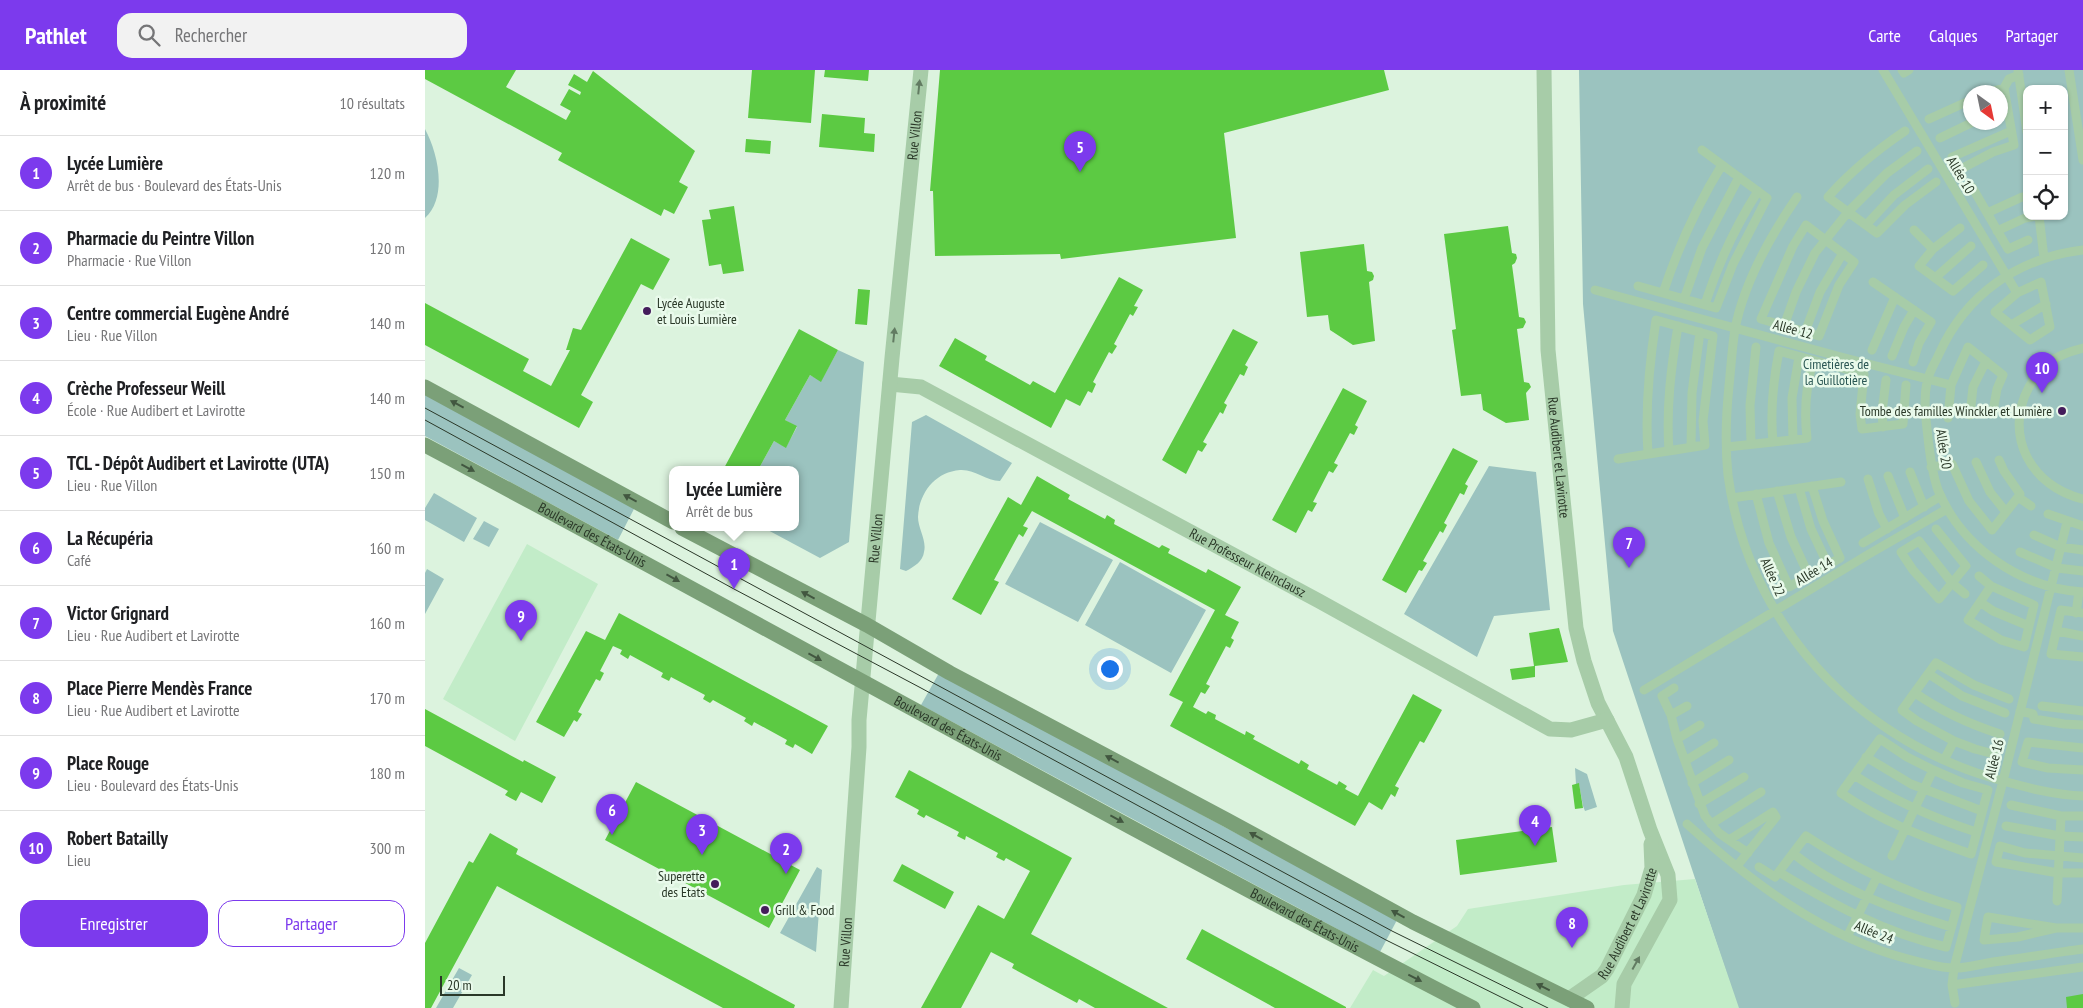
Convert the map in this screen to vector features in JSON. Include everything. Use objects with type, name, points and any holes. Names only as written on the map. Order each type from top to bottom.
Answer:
[{"type":"main road","points":[[425,387],[669,520]]},
{"type":"main road","name":"Boulevard des États-Unis","points":[[425,445],[621,550],[863,684],[1473,1008]]},
{"type":"main road","points":[[688,531],[867,625],[949,673],[1227,820],[1413,922],[1587,1008]]},
{"type":"street","name":"Rue Villon","points":[[841,1008],[859,720],[867,625],[921,70]]},
{"type":"street","name":"Rue Audibert et Lavirotte","points":[[1544,70],[1549,359],[1576,628],[1598,703],[1626,757],[1650,830],[1668,875],[1670,900],[1624,984],[1622,1008]]},
{"type":"street","name":"Rue Professeur Kleinclausz","points":[[890,384],[921,387],[1319,600],[1551,729],[1571,730],[1607,720]]},
{"type":"street","name":"Rue Audibert et Lavirotte","points":[[1569,1000],[1602,976],[1644,896],[1652,868],[1650,830]]},
{"type":"lane","name":"Allée 10","points":[[1883,70],[2017,293]]},
{"type":"lane","points":[[1902,70],[1904,73],[1909,70]]},
{"type":"lane","points":[[2069,70],[2083,160]]},
{"type":"lane","points":[[2006,85],[2009,79],[2019,73],[2027,130]]},
{"type":"lane","points":[[1929,119],[1963,104]]},
{"type":"lane","points":[[1959,170],[1993,152],[2014,145],[2008,122]]},
{"type":"lane","points":[[1940,138],[1963,127]]},
{"type":"lane","points":[[1905,131],[1853,171],[1829,197],[1877,233],[1905,205],[1936,182]]},
{"type":"lane","points":[[1952,157],[2011,131]]},
{"type":"lane","points":[[1638,286],[1716,308],[1733,264],[1767,198],[1702,150]]},
{"type":"lane","points":[[1784,326],[1806,271],[1824,239],[1887,173],[1917,151]]},
{"type":"lane","points":[[1663,293],[1677,253],[1693,218],[1722,165]]},
{"type":"lane","points":[[1866,225],[1894,195],[1928,169]]},
{"type":"lane","points":[[1684,299],[1702,248],[1739,177]]},
{"type":"lane","points":[[1972,187],[2008,249],[2028,240]]},
{"type":"lane","points":[[1705,304],[1713,277],[1728,243],[1758,191]]},
{"type":"lane","name":"Allée 22","points":[[1797,197],[1776,227],[1759,262],[1735,328],[1728,394],[1727,447],[1732,498],[1747,550],[1774,612],[1821,672],[1845,697],[1902,738],[1944,760],[2003,781],[2028,789],[2058,795],[2083,796]]},
{"type":"lane","points":[[1987,213],[2022,197]]},
{"type":"lane","points":[[1997,231],[2023,219]]},
{"type":"lane","points":[[2038,220],[2044,258]]},
{"type":"lane","points":[[1806,225],[1824,239],[1854,262],[1839,285],[1819,336],[1761,319],[1779,275],[1806,225]]},
{"type":"lane","points":[[1960,228],[1933,249],[1919,266],[1953,291],[1983,265]]},
{"type":"lane","points":[[1914,230],[1933,249]]},
{"type":"lane","points":[[1935,278],[1971,246]]},
{"type":"lane","name":"Allée 20","points":[[2081,592],[2033,583],[2011,572],[1976,545],[1960,526],[1941,496],[1931,467],[1924,400],[1928,379],[1947,336],[1972,303],[1991,286],[2024,266],[2044,258],[2083,250]]},
{"type":"lane","points":[[1805,332],[1820,292],[1843,253]]},
{"type":"lane","points":[[1873,282],[1931,322],[1919,343],[1913,362]]},
{"type":"lane","points":[[2041,282],[2050,327],[2038,333],[2030,340],[1995,312],[2017,293],[2041,282]]},
{"type":"lane","name":"Allée 12","points":[[1595,290],[1951,385]]},
{"type":"lane","points":[[1872,350],[1895,297]]},
{"type":"lane","points":[[2011,325],[2046,304]]},
{"type":"lane","points":[[1892,356],[1904,326],[1914,310]]},
{"type":"lane","points":[[1618,459],[1705,445],[1703,421],[1713,336],[1656,320],[1648,391],[1646,426],[1648,454]]},
{"type":"lane","points":[[1669,451],[1669,390],[1678,326]]},
{"type":"lane","points":[[1691,447],[1692,393],[1700,332]]},
{"type":"lane","points":[[1751,444],[1750,405],[1756,347]]},
{"type":"lane","points":[[1948,418],[1951,385],[1968,347],[2003,375],[1997,389],[1993,411]]},
{"type":"lane","points":[[2083,348],[2067,352],[2048,363],[2034,377],[2023,398],[2019,416],[2019,432],[2025,455],[2037,473],[2049,484],[2068,495],[2083,499]]},
{"type":"lane","points":[[1773,442],[1772,394],[1779,351],[1864,374],[1860,414],[1862,429],[1903,424],[1906,385]]},
{"type":"lane","points":[[1793,440],[1792,398],[1799,357]]},
{"type":"lane","points":[[1727,447],[1807,438],[1805,418],[1813,361]]},
{"type":"lane","points":[[1969,415],[1973,386],[1986,362]]},
{"type":"lane","points":[[1883,426],[1882,412],[1886,380]]},
{"type":"lane","points":[[1931,467],[1952,464],[1969,501],[1992,530],[2020,494],[2004,471],[1999,460]]},
{"type":"lane","points":[[1976,462],[1990,492],[2006,512]]},
{"type":"lane","points":[[1910,472],[1924,507]]},
{"type":"lane","points":[[1887,476],[1905,518]]},
{"type":"lane","points":[[1868,479],[1879,514],[1887,529]]},
{"type":"lane","points":[[1732,498],[1841,482]]},
{"type":"lane","points":[[1755,494],[1769,542],[1789,587],[1840,558],[1823,521],[1812,486]]},
{"type":"lane","points":[[1799,488],[1811,530],[1828,565]]},
{"type":"lane","points":[[1777,491],[1791,536],[1809,576]]},
{"type":"lane","points":[[1863,543],[1941,496]]},
{"type":"lane","points":[[2018,497],[2031,506]]},
{"type":"lane","name":"Allée 14","points":[[1644,690],[1947,508]]},
{"type":"lane","points":[[2048,514],[2083,526]]},
{"type":"lane","name":"Allée 16","points":[[1955,1003],[1952,985],[1953,968],[2003,781],[2067,522]]},
{"type":"lane","points":[[1936,529],[1965,566],[1952,584],[1939,599],[1913,570],[1901,552],[1919,541],[1952,584],[1965,594]]},
{"type":"lane","points":[[2034,534],[2061,547],[2083,550]]},
{"type":"lane","points":[[2020,552],[2057,568],[2083,571]]},
{"type":"lane","points":[[1979,576],[1991,586],[2034,605],[2024,647],[2001,640],[1968,620],[1991,586]]},
{"type":"lane","points":[[2081,592],[2080,613],[2061,610],[2051,654],[2083,657]]},
{"type":"lane","points":[[1980,602],[1993,611],[2029,626]]},
{"type":"lane","points":[[2057,631],[2083,636]]},
{"type":"lane","points":[[1994,754],[1954,741],[1917,721],[1902,710],[1936,664],[1974,685],[2009,699]]},
{"type":"lane","points":[[1929,674],[1962,696],[2005,712]]},
{"type":"lane","points":[[1674,688],[1662,696],[1671,715],[1699,804],[1711,824],[1748,853]]},
{"type":"lane","points":[[1915,692],[1935,706],[1958,718],[2000,734]]},
{"type":"lane","points":[[1671,715],[1687,706]]},
{"type":"lane","points":[[2042,706],[2083,711]]},
{"type":"lane","points":[[2020,711],[2033,714],[2034,719],[2083,725]]},
{"type":"lane","points":[[1677,739],[1700,725]]},
{"type":"lane","points":[[1880,739],[1907,758],[1933,770],[1963,784],[1987,790],[1971,854],[1905,830],[1876,816],[1841,793],[1880,739]]},
{"type":"lane","points":[[1944,760],[1954,741]]},
{"type":"lane","points":[[2083,748],[2028,742],[2022,762],[2048,768],[2083,770]]},
{"type":"lane","points":[[1685,761],[1714,743]]},
{"type":"lane","points":[[1867,757],[1886,770],[1924,789],[1982,811]]},
{"type":"lane","points":[[1693,783],[1729,760]]},
{"type":"lane","points":[[1892,856],[1933,770]]},
{"type":"lane","points":[[1854,774],[1875,788],[1915,809],[1977,832]]},
{"type":"lane","points":[[1699,804],[1744,777]]},
{"type":"lane","points":[[1711,824],[1761,792]]},
{"type":"lane","points":[[2011,805],[2061,816],[2083,816]]},
{"type":"lane","points":[[1729,840],[1773,812],[1776,817],[1737,866]]},
{"type":"lane","points":[[2057,901],[2061,816]]},
{"type":"lane","name":"Allée 24","points":[[1687,824],[1777,897],[1847,937],[1899,957],[1953,968],[2083,949]]},
{"type":"lane","points":[[2006,826],[2060,836],[2083,837]]},
{"type":"lane","points":[[1759,866],[1775,877],[1806,836],[1832,854],[1877,877],[1918,894],[1957,907],[1946,946],[1897,933],[1858,916],[1827,901],[1779,872]]},
{"type":"lane","points":[[2083,858],[2059,857],[1999,846],[1996,862],[2058,873],[2083,873]]},
{"type":"lane","points":[[1793,853],[1821,872],[1868,896],[1915,916],[1951,927]]},
{"type":"lane","points":[[1847,937],[1877,877]]},
{"type":"lane","points":[[2056,928],[2018,936],[1984,940],[1988,917],[2056,928],[2083,928]]},
{"type":"lane","points":[[1952,985],[2083,967]]},
{"type":"green space","name":"Cimetières de la Guillotière","points":[[1579,70],[2083,70],[2083,1008],[1738,1008],[1613,631],[1583,304]]},
{"type":"green space","points":[[425,129],[437,162],[439,187],[437,199],[425,218]]},
{"type":"green space","points":[[838,350],[864,362],[849,542],[820,558],[770,531],[799,531],[799,466],[760,466],[774,441],[786,447],[797,427],[785,420],[810,375],[821,381]]},
{"type":"green space","points":[[425,394],[635,507],[618,540],[425,436]]},
{"type":"green space","points":[[926,415],[1012,463],[1000,481],[971,471],[960,470],[943,475],[930,485],[921,500],[918,517],[925,548],[922,558],[918,563],[906,571],[900,569],[912,422]]},
{"type":"green space","points":[[1489,466],[1536,472],[1550,610],[1494,616],[1477,657],[1404,614]]},
{"type":"green space","points":[[434,493],[477,518],[464,542],[425,520],[425,508]]},
{"type":"green space","points":[[484,521],[499,529],[489,547],[473,539]]},
{"type":"green space","points":[[1040,522],[1113,560],[1078,622],[1005,584]]},
{"type":"green space","points":[[1120,562],[1206,610],[1171,673],[1085,625]]},
{"type":"green space","points":[[427,569],[444,579],[425,614],[425,573]]},
{"type":"green space","points":[[939,673],[1397,920],[1380,952],[921,705]]},
{"type":"green space","points":[[1575,768],[1587,774],[1597,807],[1585,811],[1579,784],[1576,784]]},
{"type":"green space","points":[[817,867],[822,870],[816,952],[780,933]]},
{"type":"green space","points":[[459,968],[472,975],[453,1008],[436,1008]]},
{"type":"shaded area","points":[[527,544],[598,584],[515,741],[443,699]]},
{"type":"shaded area","points":[[1695,879],[1739,1008],[1350,1008],[1373,970],[1384,976],[1457,926],[1468,909],[1624,885]]},
{"type":"building","points":[[425,70],[516,70],[506,87],[566,120],[571,111],[560,105],[569,89],[580,95],[581,92],[568,85],[574,74],[587,82],[593,71],[695,151],[679,182],[688,187],[674,214],[664,209],[661,216],[558,160],[562,153],[425,79]]},
{"type":"building","points":[[752,70],[815,70],[811,123],[748,118]]},
{"type":"building","points":[[825,70],[869,70],[868,81],[824,77]]},
{"type":"building","points":[[940,70],[1384,70],[1389,90],[1224,133],[1236,238],[1061,259],[1060,254],[935,256],[933,191],[930,191]]},
{"type":"building","points":[[822,114],[865,118],[864,133],[875,134],[874,152],[819,147]]},
{"type":"building","points":[[746,139],[771,141],[770,154],[745,152]]},
{"type":"building","points":[[734,206],[744,271],[723,274],[721,264],[709,266],[702,220],[711,219],[709,210]]},
{"type":"building","points":[[1508,226],[1512,253],[1516,254],[1517,258],[1512,265],[1519,317],[1524,318],[1526,322],[1523,328],[1517,329],[1524,382],[1529,383],[1531,387],[1526,393],[1529,420],[1506,423],[1483,410],[1481,394],[1461,396],[1452,330],[1456,329],[1444,234]]},
{"type":"building","points":[[631,238],[670,259],[653,290],[641,284],[581,395],[593,402],[579,428],[425,345],[425,303],[529,359],[523,371],[551,386],[570,350],[566,350],[573,328],[581,330]]},
{"type":"building","points":[[1364,244],[1367,271],[1372,272],[1374,276],[1373,280],[1369,282],[1375,341],[1353,345],[1330,330],[1328,315],[1307,317],[1300,252]]},
{"type":"building","points":[[1119,277],[1143,290],[1134,306],[1138,307],[1133,316],[1130,314],[1114,344],[1117,346],[1112,354],[1109,352],[1093,382],[1096,384],[1092,393],[1088,391],[1080,406],[1066,399],[1051,428],[939,366],[955,338],[987,356],[985,360],[1030,385],[1033,381],[1055,393]]},
{"type":"building","points":[[858,289],[870,290],[867,325],[855,324]]},
{"type":"building","points":[[799,329],[838,350],[821,382],[810,375],[785,420],[797,426],[786,448],[774,441],[760,466],[725,466]]},
{"type":"building","points":[[1233,329],[1258,342],[1245,365],[1248,367],[1244,376],[1240,374],[1224,403],[1227,405],[1223,414],[1220,412],[1203,442],[1207,444],[1202,452],[1198,450],[1186,474],[1162,460]]},
{"type":"building","points":[[1343,388],[1367,401],[1355,425],[1358,427],[1354,435],[1350,433],[1334,463],[1338,465],[1333,473],[1329,471],[1313,502],[1317,503],[1312,512],[1308,510],[1296,533],[1272,520]]},
{"type":"building","points":[[1453,448],[1478,461],[1465,484],[1468,486],[1464,495],[1460,493],[1444,523],[1447,525],[1443,533],[1440,531],[1423,561],[1427,563],[1422,571],[1419,570],[1406,593],[1382,580]]},
{"type":"building","points":[[1037,476],[1070,495],[1068,499],[1105,519],[1107,515],[1115,520],[1114,524],[1159,548],[1162,545],[1170,549],[1168,553],[1206,573],[1208,569],[1241,587],[1225,615],[1239,622],[1231,638],[1234,640],[1230,648],[1226,646],[1206,684],[1210,686],[1205,694],[1201,692],[1193,707],[1206,714],[1208,711],[1216,715],[1215,719],[1245,735],[1246,731],[1255,736],[1253,739],[1299,764],[1301,760],[1309,765],[1307,769],[1337,785],[1339,781],[1347,786],[1345,789],[1358,796],[1413,694],[1442,710],[1424,743],[1420,741],[1395,786],[1399,788],[1395,797],[1391,794],[1382,810],[1369,802],[1355,826],[1170,726],[1183,702],[1169,695],[1215,610],[1032,511],[1023,526],[1028,528],[1023,537],[1019,534],[994,580],[999,582],[981,615],[952,599],[1008,497],[1021,505]]},
{"type":"building","points":[[619,613],[828,726],[812,754],[795,744],[793,748],[785,744],[787,740],[754,722],[752,726],[744,721],[746,718],[713,700],[710,703],[703,699],[705,695],[671,677],[669,681],[661,677],[663,673],[630,655],[628,659],[620,654],[622,650],[613,646],[600,671],[604,673],[600,681],[596,679],[578,712],[582,714],[577,722],[574,720],[564,737],[536,722],[586,631],[605,640]]},
{"type":"building","points":[[1559,628],[1568,662],[1535,666],[1535,677],[1512,680],[1510,669],[1534,666],[1529,633]]},
{"type":"building","points":[[425,709],[523,762],[524,760],[556,777],[542,803],[521,792],[516,801],[505,795],[508,791],[425,746]]},
{"type":"building","points":[[909,770],[1072,858],[1031,934],[1168,1008],[1095,1008],[1079,999],[1077,1003],[1012,968],[1014,964],[991,952],[961,1008],[921,1008],[978,905],[1004,919],[1030,871],[1006,858],[1004,861],[996,857],[998,853],[966,836],[965,840],[957,836],[959,832],[926,815],[924,818],[917,814],[919,810],[895,797]]},
{"type":"building","points":[[636,782],[800,870],[769,928],[605,840]]},
{"type":"building","points":[[1579,783],[1583,808],[1575,809],[1572,785]]},
{"type":"building","points":[[1552,827],[1557,862],[1460,875],[1456,840]]},
{"type":"building","points":[[490,833],[518,849],[516,854],[795,1005],[794,1008],[723,1008],[497,886],[431,1008],[425,1008],[425,943],[469,861],[473,863]]},
{"type":"building","points":[[902,864],[954,892],[945,909],[893,881]]},
{"type":"building","points":[[1202,929],[1346,1008],[1275,1008],[1186,959]]},
{"type":"building","points":[[2083,994],[2083,1008],[2067,1008],[2066,997]]},
{"type":"tram line","points":[[425,408],[1392,931],[1548,1008]]},
{"type":"tram line","points":[[425,420],[734,589],[1386,940],[1523,1008]]},
{"type":"place","name":"TCL - Dépôt Audibert et Lavirotte (UTA)","points":[[1080,172]]},
{"type":"place","name":"Lycée Auguste et Louis Lumière","points":[[647,311]]},
{"type":"place","name":"Robert Batailly","points":[[2042,393]]},
{"type":"place","name":"Tombe des familles Winckler et Lumière","points":[[2062,411]]},
{"type":"place","name":"Victor Grignard","points":[[1629,568]]},
{"type":"place","name":"Lycée Lumière","points":[[734,589]]},
{"type":"place","name":"Place Rouge","points":[[521,641]]},
{"type":"place","name":"La Récupéria","points":[[612,835]]},
{"type":"place","name":"Crèche Professeur Weill","points":[[1535,846]]},
{"type":"place","name":"Centre commercial Eugène André","points":[[702,855]]},
{"type":"place","name":"Pharmacie du Peintre Villon","points":[[786,874]]},
{"type":"place","name":"Superette des Etats","points":[[715,884]]},
{"type":"place","name":"Grill & Food","points":[[765,910]]},
{"type":"place","name":"Place Pierre Mendès France","points":[[1572,948]]}]
